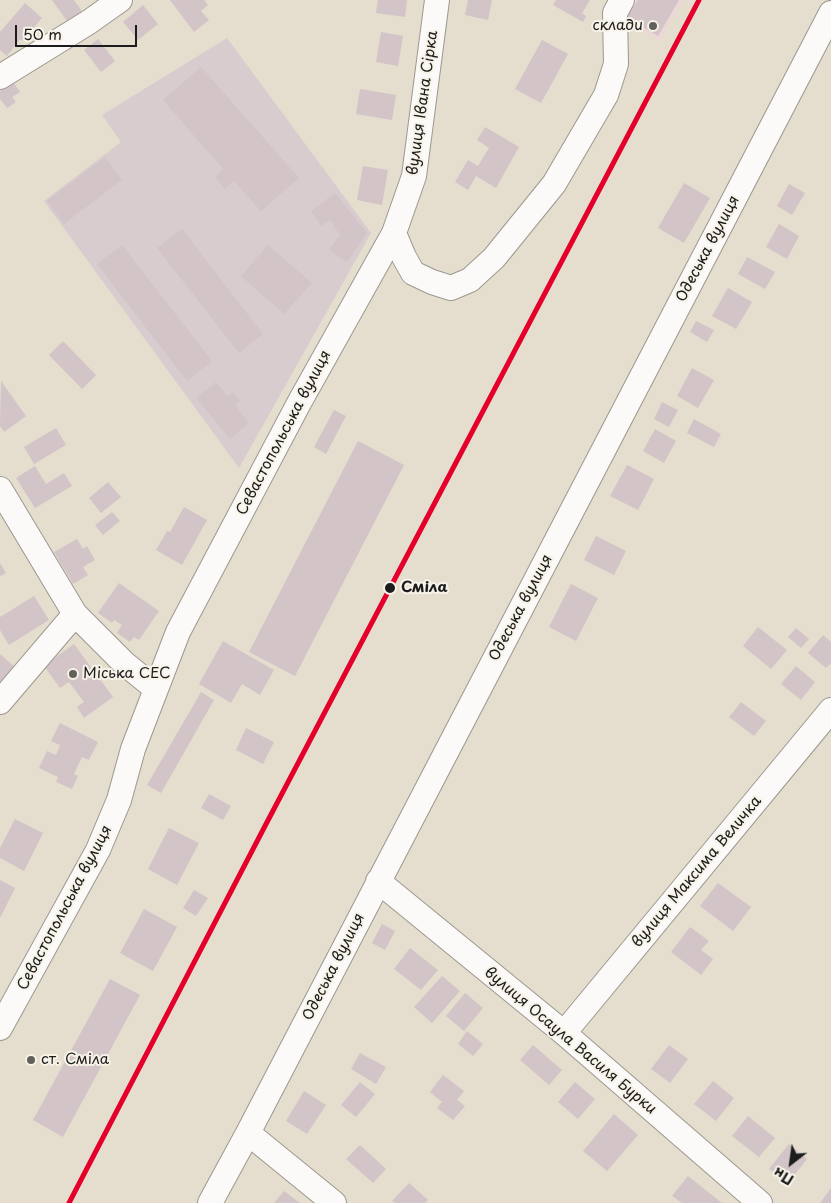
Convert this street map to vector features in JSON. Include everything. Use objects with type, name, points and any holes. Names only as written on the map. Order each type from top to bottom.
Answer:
[{"type":"street","points":[[0,77],[89,22],[120,0]]},
{"type":"street","name":"вулиця Івана Сірка","points":[[394,233],[414,176],[437,0]]},
{"type":"street","points":[[394,233],[413,273],[451,288],[470,280],[494,258],[554,184],[606,95],[616,64],[615,13],[622,0]]},
{"type":"street","name":"Одеська вулиця","points":[[210,1203],[831,13]]},
{"type":"street","name":"Севастопольська вулиця","points":[[0,1028],[98,850],[119,800],[134,749],[178,632],[295,411],[394,233]]},
{"type":"street","points":[[0,489],[75,614],[124,664],[156,689]]},
{"type":"street","points":[[0,702],[75,614]]},
{"type":"street","name":"вулиця Максима Величка","points":[[564,1033],[831,710]]},
{"type":"street","name":"вулиця Осаула Василя Бурки","points":[[378,881],[564,1033],[760,1203]]},
{"type":"street","points":[[248,1133],[334,1203]]},
{"type":"shaded area","name":"склади","points":[[624,0],[684,0],[659,41],[617,15]]},
{"type":"shaded area","points":[[227,38],[371,233],[239,468],[44,201],[121,142],[102,115]]},
{"type":"building","points":[[52,0],[74,0],[82,11],[67,21]]},
{"type":"building","points":[[170,0],[204,0],[208,5],[201,11],[209,20],[194,32]]},
{"type":"building","points":[[378,0],[407,0],[405,17],[376,13]]},
{"type":"building","points":[[468,0],[492,0],[488,20],[465,15]]},
{"type":"building","points":[[556,0],[590,0],[582,13],[586,16],[583,22],[553,5]]},
{"type":"building","name":"склади","points":[[638,0],[679,0],[658,36],[627,17]]},
{"type":"building","points":[[25,3],[42,18],[22,41],[20,39],[7,56],[0,50],[0,32]]},
{"type":"building","points":[[143,5],[158,24],[138,40],[123,22]]},
{"type":"building","points":[[381,32],[403,36],[398,66],[376,62]]},
{"type":"building","points":[[98,39],[115,61],[101,72],[84,50]]},
{"type":"building","points":[[542,40],[568,54],[541,103],[515,89]]},
{"type":"building","points":[[201,67],[299,178],[261,211],[234,181],[225,189],[215,177],[223,169],[163,100]]},
{"type":"building","points":[[13,82],[20,92],[12,97],[16,102],[7,108],[0,99],[0,91]]},
{"type":"building","points":[[360,89],[396,95],[392,120],[356,114]]},
{"type":"building","points":[[485,127],[519,147],[496,188],[476,176],[468,190],[455,182],[468,160],[478,166],[489,148],[477,140]]},
{"type":"building","points":[[105,157],[122,180],[64,224],[47,201]]},
{"type":"building","points":[[363,166],[388,170],[382,205],[357,200]]},
{"type":"building","points":[[684,183],[710,198],[684,243],[658,228]]},
{"type":"building","points":[[789,184],[805,193],[792,215],[777,206]]},
{"type":"building","points":[[335,193],[367,233],[347,262],[329,250],[340,235],[330,220],[321,226],[311,211]]},
{"type":"building","points":[[779,224],[799,236],[787,259],[766,247]]},
{"type":"building","points":[[182,229],[263,334],[239,353],[157,248]]},
{"type":"building","points":[[122,245],[212,361],[187,381],[97,264]]},
{"type":"building","points":[[268,245],[312,283],[284,314],[241,276]]},
{"type":"building","points":[[747,257],[775,272],[765,289],[738,274]]},
{"type":"building","points":[[728,288],[752,302],[736,329],[712,316]]},
{"type":"building","points":[[696,321],[714,330],[707,342],[690,332]]},
{"type":"building","points":[[63,341],[96,375],[82,389],[49,355]]},
{"type":"building","points":[[692,368],[714,380],[698,408],[677,396]]},
{"type":"building","points":[[1,381],[26,416],[4,432],[0,426]]},
{"type":"building","points":[[216,382],[228,397],[233,392],[240,401],[235,405],[249,423],[230,439],[196,398]]},
{"type":"building","points":[[662,402],[678,410],[669,427],[654,419]]},
{"type":"building","points":[[334,410],[346,416],[326,454],[314,447]]},
{"type":"building","points":[[694,419],[721,434],[714,447],[687,433]]},
{"type":"building","points":[[56,428],[66,445],[34,464],[24,447]]},
{"type":"building","points":[[655,429],[676,441],[664,463],[643,451]]},
{"type":"building","points":[[358,441],[404,465],[295,676],[249,652]]},
{"type":"building","points":[[627,465],[654,479],[638,510],[610,496]]},
{"type":"building","points":[[35,466],[46,484],[64,473],[72,486],[35,508],[16,478]]},
{"type":"building","points":[[108,482],[121,497],[101,513],[89,498]]},
{"type":"building","points":[[184,507],[207,520],[182,565],[156,550],[167,531],[170,532]]},
{"type":"building","points":[[112,512],[120,521],[103,535],[95,525]]},
{"type":"building","points":[[596,536],[626,551],[614,575],[584,560]]},
{"type":"building","points":[[77,539],[83,549],[87,546],[95,560],[83,567],[88,575],[73,584],[54,552]]},
{"type":"building","points":[[0,563],[6,573],[0,576]]},
{"type":"building","points":[[119,583],[159,611],[139,640],[134,637],[130,642],[117,633],[122,625],[114,620],[112,623],[98,613]]},
{"type":"building","points":[[571,584],[598,598],[576,641],[549,627]]},
{"type":"building","points":[[34,596],[49,620],[9,645],[0,630],[0,617]]},
{"type":"building","points":[[758,627],[787,650],[771,669],[743,646]]},
{"type":"building","points":[[796,628],[809,639],[801,648],[788,637]]},
{"type":"building","points":[[823,635],[831,642],[831,663],[826,668],[808,653]]},
{"type":"building","points":[[223,641],[274,670],[260,695],[242,684],[231,703],[199,684]]},
{"type":"building","name":"Міська СЕС","points":[[74,644],[113,697],[84,718],[77,707],[84,702],[69,682],[60,688],[44,666]]},
{"type":"building","points":[[0,654],[16,668],[0,685]]},
{"type":"building","points":[[796,666],[815,682],[801,700],[781,684]]},
{"type":"building","points":[[201,692],[214,700],[161,793],[147,785]]},
{"type":"building","points":[[741,702],[766,721],[754,736],[729,717]]},
{"type":"building","points":[[60,723],[98,742],[89,760],[82,757],[74,774],[78,776],[72,789],[56,782],[58,777],[39,768],[47,751],[56,755],[60,745],[51,741]]},
{"type":"building","points":[[246,728],[274,742],[263,764],[236,750]]},
{"type":"building","points":[[209,794],[231,806],[223,820],[201,808]]},
{"type":"building","points":[[15,819],[43,833],[24,871],[0,858],[0,848]]},
{"type":"building","points":[[169,828],[199,843],[177,885],[148,869]]},
{"type":"building","points":[[0,880],[15,888],[0,918]]},
{"type":"building","points":[[718,883],[751,907],[733,931],[700,906]]},
{"type":"building","points":[[194,890],[208,898],[196,916],[183,908]]},
{"type":"building","points":[[144,909],[177,927],[153,971],[120,953]]},
{"type":"building","points":[[382,924],[395,931],[385,950],[372,943]]},
{"type":"building","points":[[690,927],[709,941],[701,950],[713,959],[701,975],[671,952]]},
{"type":"building","points":[[410,948],[438,970],[421,990],[394,969]]},
{"type":"building","points":[[442,976],[460,991],[432,1023],[414,1007]]},
{"type":"building","points":[[110,979],[140,995],[63,1137],[33,1120]]},
{"type":"building","points":[[465,993],[483,1008],[464,1031],[446,1016]]},
{"type":"building","points":[[467,1031],[483,1044],[473,1056],[458,1044]]},
{"type":"building","points":[[533,1045],[562,1070],[549,1085],[520,1060]]},
{"type":"building","points":[[669,1045],[688,1059],[670,1083],[651,1069]]},
{"type":"building","points":[[360,1053],[386,1067],[376,1084],[351,1069]]},
{"type":"building","points":[[443,1075],[464,1091],[457,1100],[465,1106],[453,1120],[437,1108],[442,1102],[430,1092]]},
{"type":"building","points":[[713,1081],[734,1098],[716,1121],[694,1104]]},
{"type":"building","points":[[360,1082],[375,1094],[356,1117],[341,1105]]},
{"type":"building","points":[[575,1082],[595,1099],[578,1119],[558,1102]]},
{"type":"building","points":[[304,1091],[326,1105],[307,1134],[286,1121]]},
{"type":"building","points":[[614,1114],[638,1135],[607,1171],[583,1151]]},
{"type":"building","points":[[748,1116],[775,1138],[759,1157],[732,1136]]},
{"type":"building","points":[[789,1144],[807,1159],[788,1183],[769,1169]]},
{"type":"building","points":[[360,1145],[386,1169],[373,1183],[346,1159]]},
{"type":"building","points":[[688,1176],[722,1203],[682,1203],[672,1196]]},
{"type":"building","points":[[409,1183],[428,1200],[425,1203],[395,1203],[392,1201]]},
{"type":"building","points":[[831,1188],[831,1203],[820,1203]]},
{"type":"building","points":[[284,1191],[300,1203],[274,1203]]},
{"type":"transit line","points":[[69,1203],[699,0]]},
{"type":"place","name":"склади","points":[[653,26]]},
{"type":"place","name":"Сміла","points":[[390,588]]},
{"type":"place","name":"Міська СЕС","points":[[73,674]]},
{"type":"place","name":"ст. Сміла","points":[[31,1060]]}]
